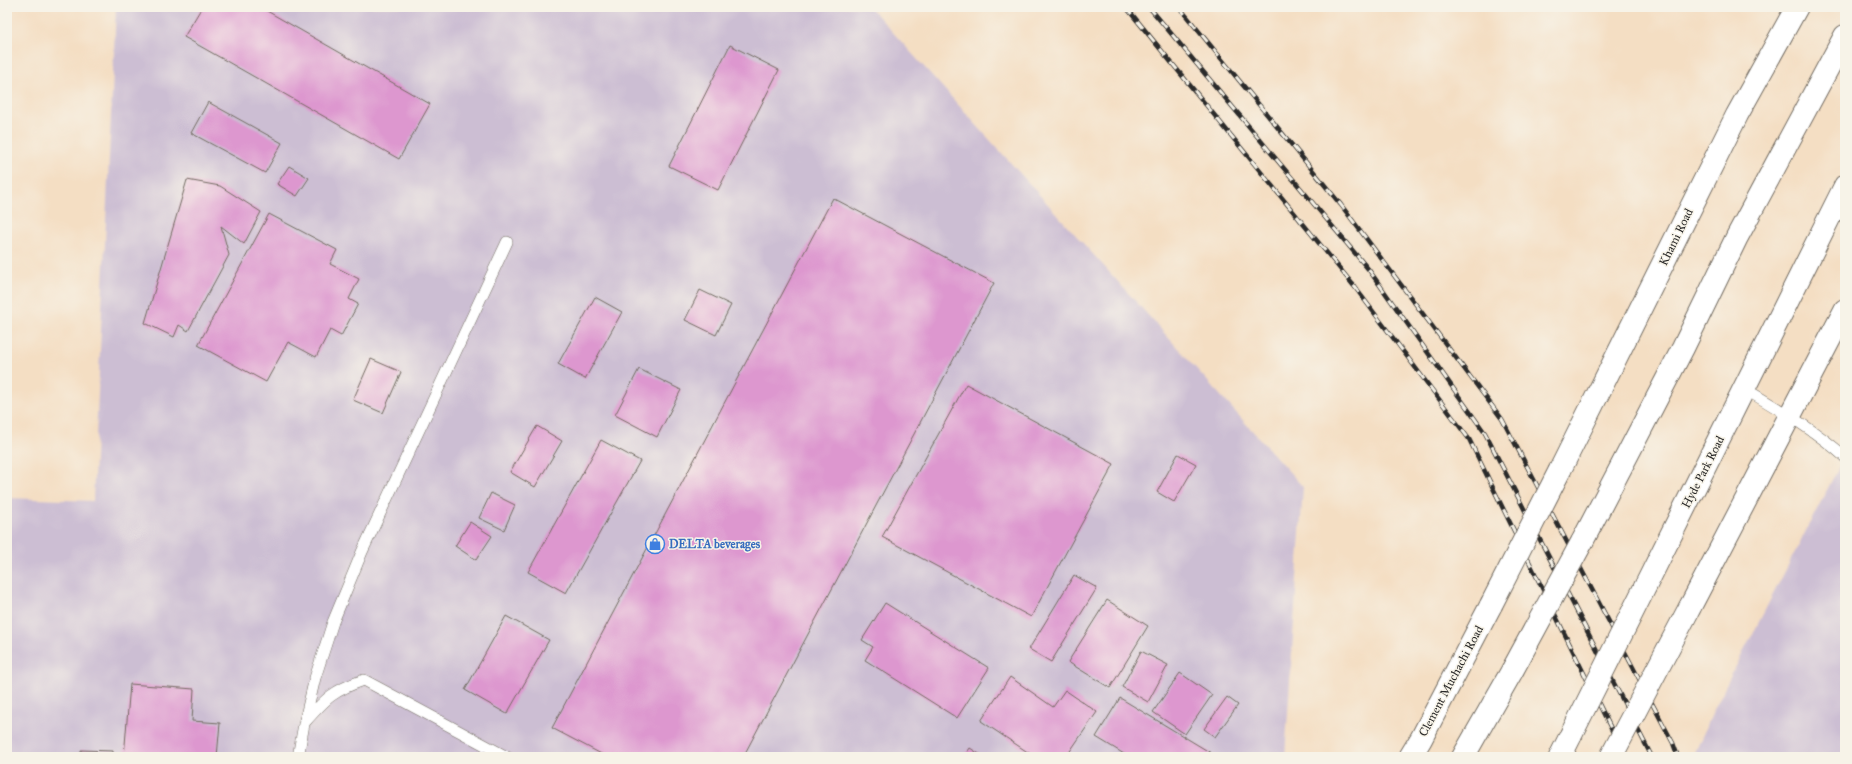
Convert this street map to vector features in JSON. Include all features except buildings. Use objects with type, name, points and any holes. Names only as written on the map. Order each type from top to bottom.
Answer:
[{"type":"main road","name":"Khami Road","points":[[1491,605],[1560,470],[1737,114],[1797,7]]},
{"type":"main road","points":[[1463,757],[1512,671],[1582,542],[1737,238],[1845,36]]},
{"type":"main road","name":"Hyde Park Road","points":[[1560,757],[1745,390],[1845,186]]},
{"type":"main road","points":[[1611,757],[1845,310]]},
{"type":"main road","name":"Clement Muchachi Road","points":[[1410,757],[1421,739],[1491,605]]},
{"type":"lane","points":[[298,757],[315,678],[333,622],[362,552],[507,242]]},
{"type":"lane","points":[[1745,390],[1789,416],[1830,444],[1845,457]]},
{"type":"lane","points":[[304,724],[324,701],[343,687],[364,680],[507,757]]},
{"type":"shaded area","points":[[116,7],[870,7],[1303,487],[1285,757],[7,757],[7,498],[93,501]]},
{"type":"shaded area","points":[[1845,455],[1845,757],[1693,757],[1716,705]]},
{"type":"railway","points":[[1126,7],[1354,286],[1469,439],[1625,757]]},
{"type":"railway","points":[[1149,7],[1369,270],[1485,433],[1652,757]]},
{"type":"railway","points":[[1179,7],[1341,205],[1502,419],[1673,743],[1678,757]]},
{"type":"place","name":"DELTA beverages","points":[[655,544]]}]
